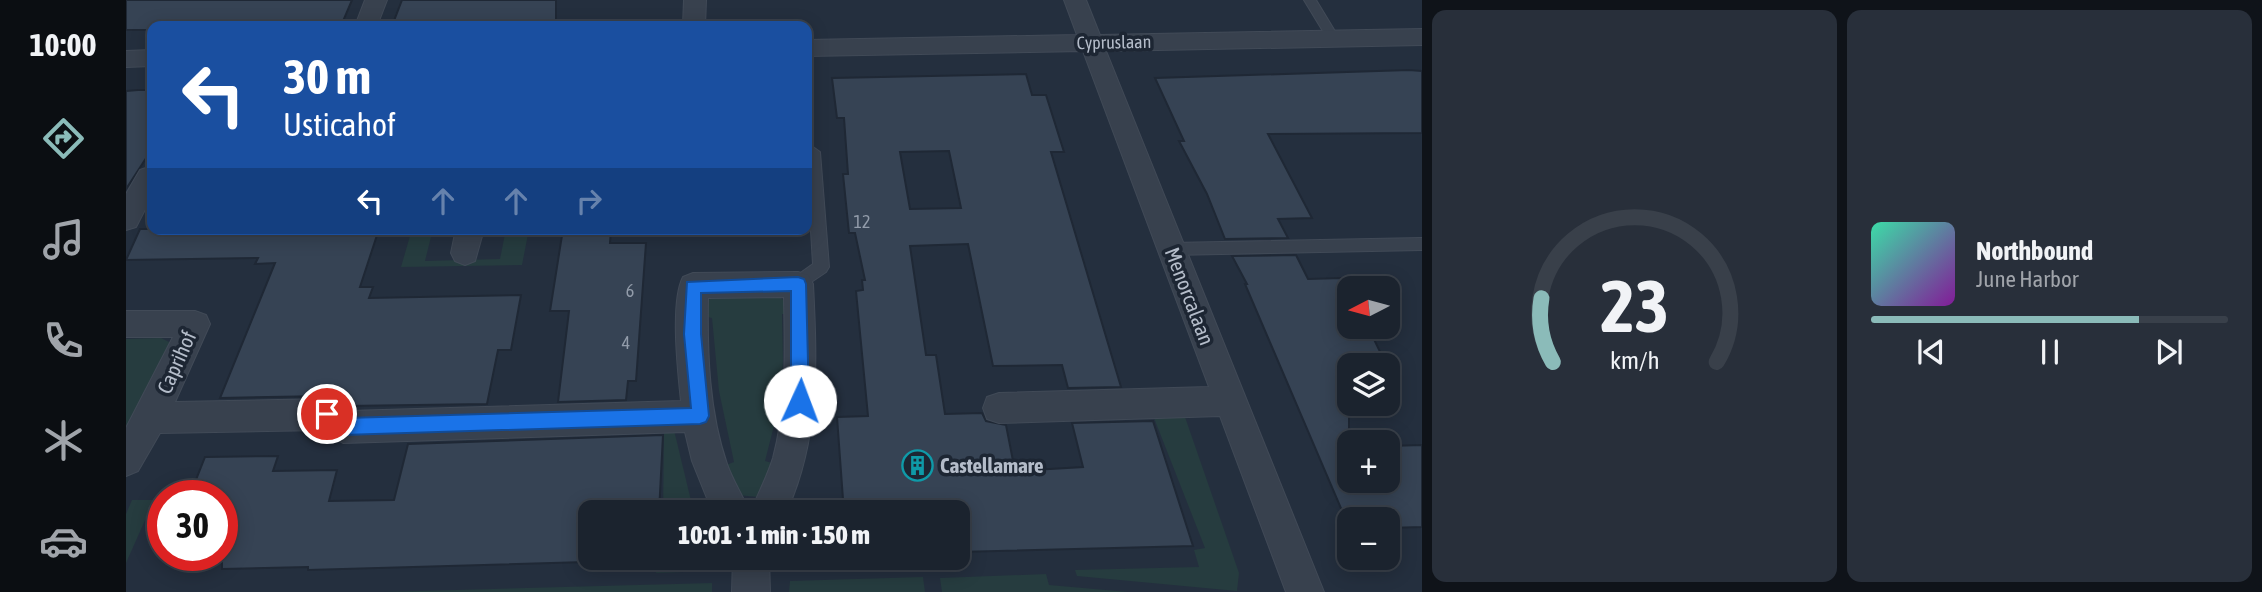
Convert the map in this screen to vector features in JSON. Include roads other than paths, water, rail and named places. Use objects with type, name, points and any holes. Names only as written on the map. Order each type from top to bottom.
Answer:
[{"type":"street","points":[[368,21],[376,0]]},
{"type":"street","points":[[694,21],[695,0]]},
{"type":"street","name":"Menorcalaan","points":[[1075,0],[1305,592]]},
{"type":"street","name":"Cypruslaan","points":[[812,48],[1422,37]]},
{"type":"street","points":[[126,59],[147,58]]},
{"type":"street","points":[[126,219],[147,181]]},
{"type":"street","points":[[725,500],[717,485],[700,416],[692,334],[693,286],[798,284],[800,401],[787,465],[773,500]]},
{"type":"street","name":"Caprihof","points":[[126,324],[195,324],[151,418],[126,459]]},
{"type":"street","points":[[999,408],[1230,401]]},
{"type":"street","points":[[151,418],[327,414],[343,427],[700,416]]},
{"type":"street","points":[[751,570],[751,592]]},
{"type":"lane","points":[[1310,0],[1333,38]]},
{"type":"lane","points":[[798,284],[821,267],[813,152]]},
{"type":"lane","points":[[1171,249],[1422,244]]},
{"type":"place","name":"Castellamare","points":[[917,465]]}]
